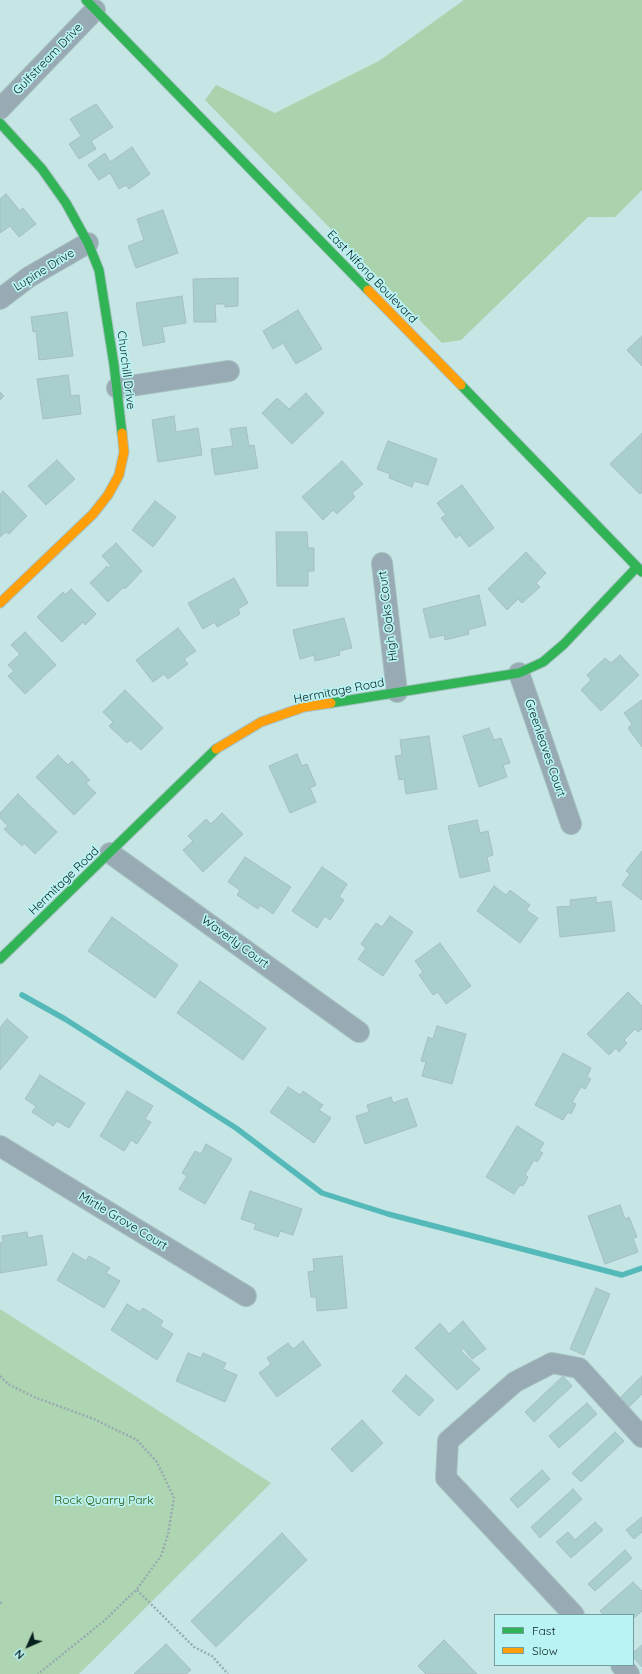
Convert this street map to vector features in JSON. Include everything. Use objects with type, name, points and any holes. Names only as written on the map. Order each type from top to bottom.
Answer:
[{"type":"street","name":"Gulfstream Drive","points":[[0,109],[90,5]]},
{"type":"street","name":"East Nifong Boulevard","points":[[90,5],[640,569]]},
{"type":"street","name":"Churchill Drive","points":[[0,123],[42,169],[66,202],[88,243],[99,270],[117,388],[124,452],[119,475],[108,495],[93,514],[0,604]]},
{"type":"street","name":"Lupine Drive","points":[[0,299],[29,277],[88,243]]},
{"type":"street","points":[[117,388],[229,371]]},
{"type":"street","name":"High Oaks Court","points":[[382,562],[397,692]]},
{"type":"street","name":"Hermitage Road","points":[[0,959],[217,748],[261,722],[304,707],[519,673],[543,662],[564,644],[640,569]]},
{"type":"street","name":"Greenleaves Court","points":[[519,673],[571,824]]},
{"type":"street","name":"Waverly Court","points":[[110,853],[359,1032]]},
{"type":"street","name":"Mirtle Grove Court","points":[[0,1146],[246,1296]]},
{"type":"street","points":[[573,1614],[446,1478],[448,1441],[515,1382],[552,1363],[579,1368],[642,1437]]},
{"type":"street","points":[[622,1666],[629,1674]]},
{"type":"path","points":[[0,1376],[8,1384],[34,1397],[94,1419],[137,1440],[157,1462],[174,1498],[168,1534],[161,1556],[137,1589],[105,1620],[38,1674]]},
{"type":"path","points":[[137,1589],[194,1647],[212,1656],[228,1674]]},
{"type":"green space","points":[[464,0],[642,0],[642,190],[615,217],[588,217],[461,340],[442,343],[205,100],[216,85],[275,113],[379,61]]},
{"type":"green space","name":"Rock Quarry Park","points":[[0,1309],[271,1483],[79,1674],[0,1674]]},
{"type":"building","points":[[96,104],[113,127],[91,141],[96,149],[79,159],[69,144],[81,136],[70,119]]},
{"type":"building","points":[[132,147],[150,174],[129,189],[126,185],[119,189],[110,173],[99,180],[88,165],[105,153],[110,162]]},
{"type":"building","points":[[6,194],[20,211],[23,208],[36,224],[19,237],[10,226],[0,233],[0,199]]},
{"type":"building","points":[[163,210],[178,253],[136,268],[128,246],[144,240],[137,219]]},
{"type":"building","points":[[238,278],[238,306],[225,307],[225,304],[215,304],[216,322],[194,322],[193,279]]},
{"type":"building","points":[[182,296],[186,323],[162,327],[165,342],[143,346],[136,303]]},
{"type":"building","points":[[298,310],[322,349],[296,364],[283,343],[273,349],[263,331]]},
{"type":"building","points":[[67,312],[73,356],[39,360],[36,331],[33,332],[31,317]]},
{"type":"building","points":[[642,336],[642,366],[627,350]]},
{"type":"building","points":[[68,375],[71,396],[79,395],[81,414],[43,419],[37,379]]},
{"type":"building","points":[[0,392],[4,396],[0,400]]},
{"type":"building","points":[[306,393],[324,413],[292,444],[262,413],[277,398],[289,409]]},
{"type":"building","points":[[174,416],[176,432],[198,428],[202,455],[158,462],[152,420]]},
{"type":"building","points":[[246,427],[249,446],[254,445],[258,468],[215,475],[211,449],[233,446],[230,429]]},
{"type":"building","points":[[642,433],[642,492],[640,494],[610,464]]},
{"type":"building","points":[[388,441],[437,459],[428,485],[414,481],[412,487],[389,478],[390,474],[377,469]]},
{"type":"building","points":[[57,460],[75,479],[46,505],[28,486]]},
{"type":"building","points":[[342,461],[363,484],[352,493],[355,497],[337,514],[333,510],[323,520],[302,497]]},
{"type":"building","points":[[462,485],[494,528],[469,547],[460,535],[456,538],[441,518],[446,515],[437,503]]},
{"type":"building","points":[[3,491],[27,516],[9,534],[6,532],[0,537],[0,495]]},
{"type":"building","points":[[155,501],[176,517],[153,547],[132,530]]},
{"type":"building","points":[[276,532],[307,532],[308,548],[314,548],[314,571],[308,571],[308,586],[277,586]]},
{"type":"building","points":[[116,543],[142,571],[125,589],[124,587],[108,602],[90,583],[107,566],[109,568],[111,566],[102,556]]},
{"type":"building","points":[[526,552],[546,573],[536,583],[540,587],[522,603],[518,599],[507,610],[488,589]]},
{"type":"building","points":[[234,578],[248,603],[238,609],[240,614],[217,627],[215,622],[203,629],[188,603]]},
{"type":"building","points":[[71,589],[96,614],[85,625],[83,622],[62,642],[37,617],[63,592],[65,595]]},
{"type":"building","points":[[479,595],[486,625],[468,630],[469,634],[445,640],[444,635],[430,638],[423,609]]},
{"type":"building","points":[[344,618],[352,648],[339,651],[340,655],[315,661],[314,655],[300,659],[293,630]]},
{"type":"building","points":[[178,628],[196,651],[184,659],[188,664],[168,679],[164,674],[153,682],[136,660]]},
{"type":"building","points":[[25,632],[56,665],[25,694],[8,676],[14,671],[8,665],[20,654],[11,645]]},
{"type":"building","points":[[620,655],[639,675],[601,711],[581,690],[591,680],[587,675],[605,658],[611,663]]},
{"type":"building","points":[[125,690],[163,728],[141,750],[130,740],[127,743],[109,726],[113,722],[103,712]]},
{"type":"building","points":[[642,700],[642,747],[628,728],[632,724],[624,713]]},
{"type":"building","points":[[489,728],[494,740],[501,738],[510,763],[503,765],[507,777],[479,787],[463,736]]},
{"type":"building","points":[[429,736],[437,789],[406,794],[404,779],[399,780],[395,756],[402,755],[400,740]]},
{"type":"building","points":[[297,754],[302,766],[307,764],[316,785],[310,788],[316,802],[290,813],[269,766]]},
{"type":"building","points":[[58,755],[68,765],[72,761],[90,780],[86,783],[96,793],[74,815],[36,777]]},
{"type":"building","points":[[18,794],[57,832],[35,854],[24,843],[22,846],[4,829],[8,826],[0,818],[0,813]]},
{"type":"building","points":[[222,813],[243,834],[203,872],[183,850],[193,841],[188,836],[206,819],[211,824]]},
{"type":"building","points":[[477,820],[480,833],[488,831],[493,855],[487,857],[490,871],[460,878],[448,826]]},
{"type":"building","points":[[642,851],[642,900],[622,885],[630,874],[626,871]]},
{"type":"building","points":[[245,857],[291,887],[273,914],[260,905],[258,909],[237,895],[240,890],[228,882]]},
{"type":"building","points":[[322,867],[347,884],[339,897],[344,900],[330,920],[325,916],[317,928],[292,911]]},
{"type":"building","points":[[494,886],[506,895],[510,890],[530,905],[526,910],[538,918],[520,943],[477,911]]},
{"type":"building","points":[[596,897],[596,903],[611,901],[615,931],[560,937],[557,907],[571,906],[570,900]]},
{"type":"building","points":[[390,916],[413,932],[383,976],[358,959],[366,948],[361,944],[376,923],[382,927]]},
{"type":"building","points":[[112,917],[178,965],[155,998],[88,951]]},
{"type":"building","points":[[440,943],[471,986],[446,1004],[438,992],[433,995],[419,975],[423,972],[415,961]]},
{"type":"building","points":[[200,981],[266,1028],[243,1060],[177,1013]]},
{"type":"building","points":[[628,992],[642,1006],[642,1029],[638,1032],[635,1029],[624,1040],[627,1043],[619,1052],[616,1048],[609,1055],[587,1034]]},
{"type":"building","points":[[7,1019],[28,1037],[0,1070],[0,1028]]},
{"type":"building","points":[[437,1026],[466,1034],[452,1084],[422,1076],[426,1062],[421,1061],[428,1037],[433,1039]]},
{"type":"building","points":[[563,1053],[591,1068],[587,1077],[591,1079],[585,1089],[581,1087],[572,1102],[576,1104],[571,1114],[568,1112],[563,1120],[535,1105]]},
{"type":"building","points":[[40,1075],[85,1103],[69,1128],[57,1121],[53,1126],[32,1112],[36,1106],[25,1099]]},
{"type":"building","points":[[288,1087],[300,1095],[303,1091],[323,1105],[319,1110],[331,1118],[314,1143],[270,1112]]},
{"type":"building","points":[[127,1091],[153,1106],[145,1119],[151,1122],[137,1144],[131,1140],[124,1151],[100,1136]]},
{"type":"building","points":[[391,1097],[393,1103],[407,1098],[417,1126],[365,1144],[356,1116],[369,1112],[367,1105]]},
{"type":"building","points":[[517,1126],[544,1143],[539,1151],[543,1153],[537,1162],[534,1160],[525,1175],[528,1177],[523,1186],[520,1185],[514,1194],[486,1177]]},
{"type":"building","points":[[206,1144],[232,1159],[205,1204],[179,1189],[187,1176],[182,1173],[195,1151],[201,1154]]},
{"type":"building","points":[[250,1191],[302,1209],[293,1235],[280,1231],[278,1237],[254,1229],[256,1224],[241,1219]]},
{"type":"building","points":[[620,1205],[625,1219],[629,1217],[637,1237],[633,1238],[638,1252],[605,1264],[588,1216]]},
{"type":"building","points":[[27,1232],[28,1238],[42,1235],[47,1265],[0,1273],[0,1243],[3,1242],[2,1236]]},
{"type":"building","points":[[73,1253],[86,1261],[89,1256],[110,1268],[106,1273],[120,1281],[104,1308],[57,1280]]},
{"type":"building","points":[[342,1256],[347,1308],[317,1311],[316,1297],[311,1297],[308,1272],[314,1271],[313,1259]]},
{"type":"building","points":[[596,1288],[610,1294],[584,1355],[570,1349]]},
{"type":"building","points":[[127,1304],[140,1312],[143,1308],[163,1321],[160,1326],[173,1334],[157,1360],[111,1330]]},
{"type":"building","points":[[463,1321],[486,1349],[472,1359],[463,1348],[461,1351],[480,1369],[457,1390],[415,1348],[440,1323],[449,1334]]},
{"type":"building","points":[[303,1341],[321,1365],[277,1397],[259,1373],[271,1364],[267,1358],[288,1343],[293,1349]]},
{"type":"building","points":[[188,1353],[201,1358],[203,1353],[226,1363],[223,1369],[237,1375],[225,1402],[176,1381]]},
{"type":"building","points":[[406,1375],[434,1400],[419,1416],[392,1391]]},
{"type":"building","points":[[563,1376],[572,1386],[534,1422],[525,1412]]},
{"type":"building","points":[[642,1376],[642,1394],[629,1407],[620,1398]]},
{"type":"building","points":[[587,1403],[597,1414],[559,1448],[549,1436]]},
{"type":"building","points":[[362,1420],[383,1443],[352,1472],[331,1449]]},
{"type":"building","points":[[615,1432],[624,1441],[581,1482],[572,1473]]},
{"type":"building","points":[[542,1470],[550,1479],[518,1508],[510,1499]]},
{"type":"building","points":[[573,1489],[582,1499],[540,1538],[531,1527]]},
{"type":"building","points":[[642,1517],[642,1532],[634,1539],[626,1530]]},
{"type":"building","points":[[595,1522],[603,1530],[571,1558],[556,1542],[568,1532],[575,1540]]},
{"type":"building","points":[[282,1533],[307,1560],[216,1647],[191,1621]]},
{"type":"building","points":[[625,1550],[632,1558],[595,1591],[588,1584]]},
{"type":"building","points":[[633,1582],[642,1591],[642,1611],[634,1618],[634,1614],[603,1614],[600,1611]]},
{"type":"building","points":[[444,1640],[477,1674],[426,1674],[418,1666]]},
{"type":"building","points":[[166,1644],[191,1670],[186,1674],[134,1674]]},
{"type":"building","points":[[642,1645],[642,1667],[634,1658],[634,1652]]},
{"type":"waterway","points":[[22,995],[65,1019],[236,1128],[322,1193],[388,1214],[622,1275],[642,1268]]},
{"type":"traffic: fast","points":[[86,0],[368,290]]},
{"type":"traffic: fast","points":[[0,123],[42,169],[66,203],[88,243],[99,270],[114,365],[122,433]]},
{"type":"traffic: fast","points":[[461,385],[642,572]]},
{"type":"traffic: fast","points":[[331,703],[519,673],[543,662],[564,644],[637,567]]},
{"type":"traffic: fast","points":[[0,959],[216,749]]},
{"type":"traffic: slow","points":[[368,290],[461,385]]},
{"type":"traffic: slow","points":[[0,603],[93,514],[108,495],[119,475],[124,452],[122,433]]},
{"type":"traffic: slow","points":[[216,749],[261,722],[304,707],[331,703]]}]
